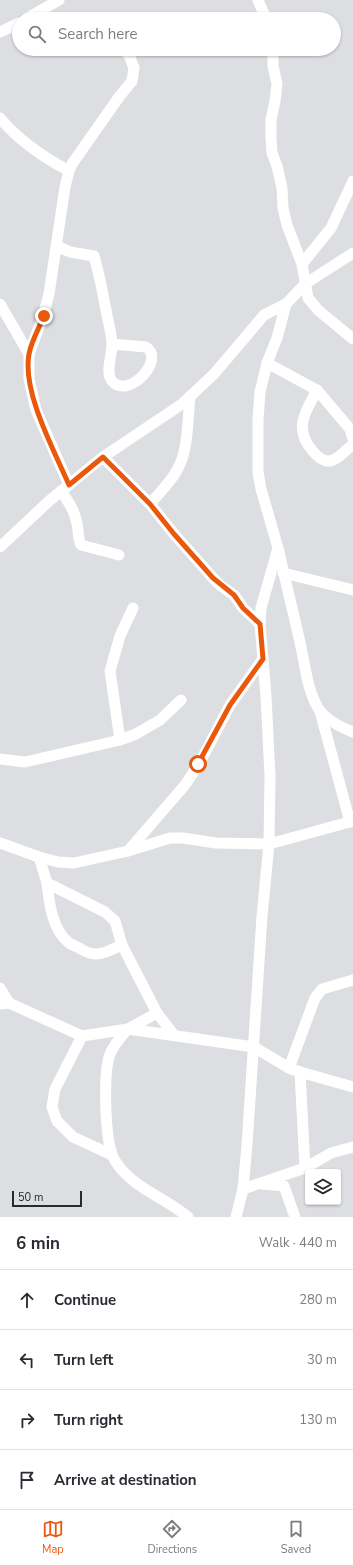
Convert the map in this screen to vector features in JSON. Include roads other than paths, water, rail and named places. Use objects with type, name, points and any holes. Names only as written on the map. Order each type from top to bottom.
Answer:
[{"type":"street","points":[[38,12],[59,0]]},
{"type":"street","points":[[258,0],[263,12]]},
{"type":"street","points":[[119,555],[81,545],[78,539],[77,520],[36,410],[29,379],[29,354],[44,316],[49,294],[65,187],[69,171],[72,164],[119,97],[132,82],[134,68],[129,56]]},
{"type":"street","points":[[273,56],[273,66],[277,84],[271,120],[272,153],[277,166],[282,188],[283,208],[287,225],[302,264],[308,298],[318,310],[353,339]]},
{"type":"street","points":[[0,118],[18,137],[42,156],[69,171]]},
{"type":"street","points":[[302,264],[330,228],[353,181]]},
{"type":"street","points":[[57,246],[70,252],[94,256],[100,275],[112,344],[109,372],[110,379],[118,386],[124,387],[136,382],[144,375],[152,360],[150,350],[146,347],[112,344]]},
{"type":"street","points":[[0,547],[65,488],[103,457],[182,404],[214,374],[264,316],[286,304],[305,284],[353,253]]},
{"type":"street","points":[[0,304],[29,354]]},
{"type":"street","points":[[286,304],[277,338],[267,363],[260,392],[257,450],[258,472],[261,489],[278,548],[312,697],[325,716],[336,724],[353,732]]},
{"type":"street","points":[[267,363],[317,390],[350,429],[353,438]]},
{"type":"street","points":[[317,390],[302,420],[302,429],[306,443],[313,452],[320,458],[327,461],[336,459],[353,445]]},
{"type":"street","points":[[150,504],[175,474],[184,455],[190,396]]},
{"type":"street","points":[[103,457],[150,504],[213,578],[234,595],[243,608],[260,624]]},
{"type":"street","points":[[236,1217],[242,1189],[247,1145],[262,916],[269,844],[270,776],[260,624],[263,601],[278,548]]},
{"type":"street","points":[[284,573],[353,590]]},
{"type":"street","points":[[120,740],[110,671],[120,636],[133,608]]},
{"type":"street","points":[[128,851],[185,785],[230,705],[263,659]]},
{"type":"street","points":[[0,759],[25,762],[120,740],[136,734],[160,720],[181,700]]},
{"type":"street","points":[[0,843],[39,857],[58,862],[74,863],[128,851],[170,838],[183,838],[216,843],[269,844],[353,821],[319,709]]},
{"type":"street","points":[[39,857],[47,882],[53,917],[59,931],[68,942],[84,951],[96,954],[122,945]]},
{"type":"street","points":[[47,882],[105,912],[115,921],[122,945],[157,1013],[174,1035]]},
{"type":"street","points":[[289,1068],[315,998],[322,989],[353,980]]},
{"type":"street","points":[[0,988],[5,1004],[82,1036],[128,1029],[254,1046],[289,1068],[351,1085]]},
{"type":"street","points":[[157,1013],[128,1029],[118,1040],[110,1054],[106,1068],[107,1128],[112,1155],[121,1169],[131,1179],[188,1217]]},
{"type":"street","points":[[82,1036],[55,1089],[52,1107],[57,1121],[73,1137],[112,1155]]},
{"type":"street","points":[[300,1072],[305,1168]]},
{"type":"street","points":[[242,1189],[305,1168],[331,1153],[353,1147]]},
{"type":"street","points":[[257,1184],[284,1186],[295,1217]]}]
